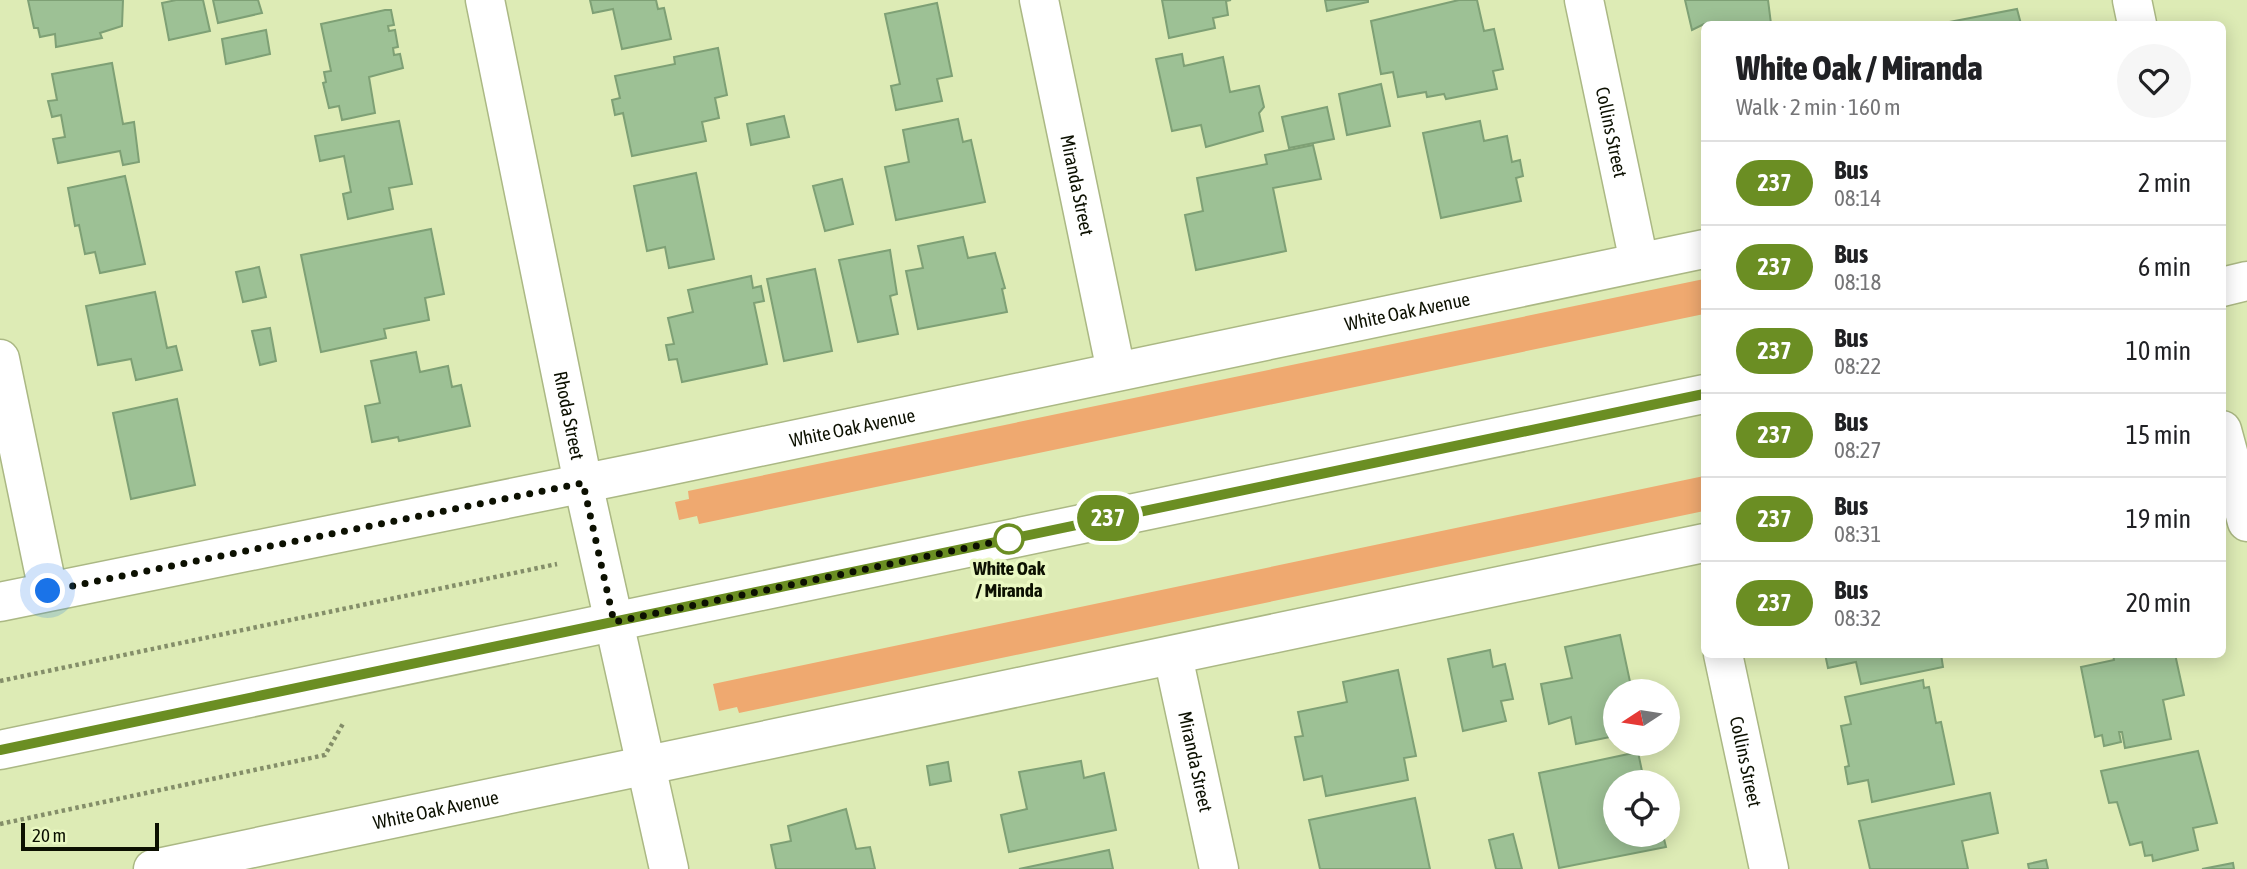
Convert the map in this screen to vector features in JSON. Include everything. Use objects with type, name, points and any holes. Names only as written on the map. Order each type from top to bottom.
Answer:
[{"type":"street","name":"Rhoda Street","points":[[485,0],[583,483],[669,869]]},
{"type":"street","name":"Miranda Street","points":[[1039,0],[1116,371]]},
{"type":"street","name":"Collins Street","points":[[1584,0],[1639,262]]},
{"type":"street","points":[[2132,0],[2136,21]]},
{"type":"street","name":"White Oak Avenue","points":[[0,602],[1701,250]]},
{"type":"street","points":[[2226,285],[2247,281]]},
{"type":"street","points":[[0,359],[48,591]]},
{"type":"street","points":[[0,750],[1701,395]]},
{"type":"street","points":[[2226,445],[2247,522]]},
{"type":"street","name":"White Oak Avenue","points":[[153,869],[1174,656],[1701,552]]},
{"type":"street","name":"Miranda Street","points":[[1174,656],[1219,869]]},
{"type":"street","name":"Collins Street","points":[[1724,658],[1769,869]]},
{"type":"path","points":[[0,681],[599,555]]},
{"type":"path","points":[[0,824],[325,755],[371,673]]},
{"type":"shaded area","points":[[1701,280],[1701,315],[699,524],[697,516],[679,520],[675,502],[689,499],[688,491]]},
{"type":"shaded area","points":[[1701,477],[1701,512],[739,713],[737,707],[719,711],[713,684]]},
{"type":"building","points":[[28,0],[123,0],[122,26],[100,33],[102,38],[56,47],[55,34],[40,37],[38,28],[34,28]]},
{"type":"building","points":[[203,0],[210,31],[169,40],[162,3]]},
{"type":"building","points":[[213,0],[258,0],[262,13],[218,23]]},
{"type":"building","points":[[590,0],[656,0],[658,9],[664,8],[671,39],[622,49],[613,9],[593,13]]},
{"type":"building","points":[[1162,0],[1231,0],[1226,1],[1228,15],[1213,18],[1215,28],[1169,38]]},
{"type":"building","points":[[1325,0],[1368,0],[1368,2],[1327,11]]},
{"type":"building","points":[[1459,0],[1477,0],[1484,31],[1494,29],[1503,69],[1493,71],[1497,89],[1446,99],[1444,94],[1427,97],[1426,92],[1398,97],[1393,72],[1381,74],[1371,21]]},
{"type":"building","points":[[1685,0],[1768,0],[1771,21],[1701,21],[1701,26],[1692,30]]},
{"type":"building","points":[[937,3],[952,76],[937,79],[942,101],[896,110],[891,86],[900,84],[885,14]]},
{"type":"building","points":[[2017,9],[2020,21],[1955,21]]},
{"type":"building","points":[[391,10],[394,25],[388,26],[389,31],[395,30],[398,47],[393,48],[394,55],[400,54],[403,68],[369,77],[375,113],[342,120],[339,106],[329,108],[323,83],[326,82],[324,72],[331,71],[321,24]]},
{"type":"building","points":[[266,30],[270,54],[226,64],[222,39]]},
{"type":"building","points":[[718,48],[727,95],[715,98],[719,118],[702,122],[706,141],[632,156],[623,113],[615,115],[612,100],[620,98],[615,76],[675,64],[674,57]]},
{"type":"building","points":[[1182,54],[1184,66],[1223,57],[1230,92],[1259,86],[1264,107],[1259,113],[1263,131],[1206,147],[1201,125],[1172,131],[1156,59]]},
{"type":"building","points":[[112,63],[123,124],[134,122],[139,162],[123,165],[120,151],[58,163],[53,139],[65,137],[61,115],[52,117],[48,101],[57,100],[52,74]]},
{"type":"building","points":[[1381,84],[1390,126],[1347,135],[1339,94]]},
{"type":"building","points":[[1327,107],[1334,139],[1289,148],[1282,117]]},
{"type":"building","points":[[784,116],[789,137],[751,145],[747,124]]},
{"type":"building","points":[[958,119],[963,142],[971,140],[985,202],[896,220],[885,167],[909,162],[903,130]]},
{"type":"building","points":[[399,121],[412,184],[389,188],[393,209],[348,219],[343,194],[351,192],[344,156],[320,161],[315,136]]},
{"type":"building","points":[[1480,121],[1484,141],[1507,136],[1512,162],[1520,160],[1523,176],[1516,178],[1521,201],[1441,218],[1423,133]]},
{"type":"building","points":[[1313,145],[1321,179],[1273,188],[1286,251],[1196,270],[1185,215],[1203,211],[1197,178],[1267,164],[1265,155]]},
{"type":"building","points":[[696,173],[714,259],[669,268],[665,247],[647,251],[634,186]]},
{"type":"building","points":[[125,176],[145,264],[100,273],[95,252],[85,254],[79,225],[75,226],[68,188]]},
{"type":"building","points":[[842,179],[853,224],[825,231],[813,186]]},
{"type":"building","points":[[431,229],[444,294],[425,298],[429,320],[384,329],[386,338],[321,352],[301,255]]},
{"type":"building","points":[[963,237],[968,258],[995,253],[1005,288],[1002,289],[1007,312],[918,329],[906,271],[923,268],[918,246]]},
{"type":"building","points":[[890,250],[897,294],[890,296],[898,334],[858,342],[839,260]]},
{"type":"building","points":[[259,267],[266,297],[243,302],[236,272]]},
{"type":"building","points":[[815,269],[832,351],[784,361],[767,279]]},
{"type":"building","points":[[751,276],[753,288],[761,286],[764,301],[754,303],[767,364],[682,382],[677,359],[669,360],[666,345],[674,344],[668,318],[693,312],[688,290]]},
{"type":"building","points":[[155,292],[167,348],[176,346],[182,370],[136,380],[131,359],[98,365],[86,306]]},
{"type":"building","points":[[270,328],[276,361],[260,365],[252,331]]},
{"type":"building","points":[[416,352],[420,372],[448,366],[452,387],[461,385],[470,426],[399,441],[398,437],[372,442],[365,406],[380,403],[371,361]]},
{"type":"building","points":[[177,399],[195,485],[131,499],[113,413]]},
{"type":"building","points":[[1620,635],[1629,679],[1603,679],[1603,738],[1576,744],[1571,717],[1549,724],[1541,684],[1572,678],[1565,647]]},
{"type":"building","points":[[1490,650],[1493,667],[1505,664],[1513,699],[1501,701],[1506,721],[1463,731],[1448,659]]},
{"type":"building","points":[[1826,658],[1942,658],[1943,667],[1861,684],[1856,662],[1828,668]]},
{"type":"building","points":[[2176,658],[2184,695],[2163,700],[2171,739],[2125,748],[2122,732],[2119,732],[2121,742],[2104,746],[2102,735],[2095,737],[2081,667],[2114,660]]},
{"type":"building","points":[[1398,670],[1416,756],[1404,758],[1408,780],[1326,796],[1322,776],[1304,780],[1295,737],[1303,736],[1298,712],[1347,702],[1343,682]]},
{"type":"building","points":[[1923,680],[1924,688],[1929,687],[1936,723],[1941,722],[1954,784],[1872,802],[1868,780],[1848,784],[1845,767],[1849,766],[1841,726],[1851,724],[1845,697]]},
{"type":"building","points":[[2198,751],[2217,823],[2193,828],[2198,850],[2153,861],[2152,855],[2145,856],[2142,842],[2130,845],[2117,802],[2109,803],[2101,771]]},
{"type":"building","points":[[1619,756],[1639,756],[1642,770],[1603,770],[1603,847],[1666,847],[1559,868],[1539,773]]},
{"type":"building","points":[[1081,761],[1084,778],[1104,773],[1116,830],[1009,852],[1001,815],[1027,809],[1019,772]]},
{"type":"building","points":[[948,762],[951,781],[930,785],[927,766]]},
{"type":"building","points":[[1990,793],[1998,833],[1962,841],[1968,869],[1870,869],[1859,821]]},
{"type":"building","points":[[1415,798],[1430,869],[1320,869],[1309,820]]},
{"type":"building","points":[[846,809],[856,849],[870,847],[875,869],[776,869],[771,845],[791,841],[788,826]]},
{"type":"building","points":[[1513,834],[1522,869],[1496,869],[1489,840]]},
{"type":"building","points":[[1109,850],[1113,869],[1019,869]]},
{"type":"building","points":[[2046,860],[2048,869],[2029,869],[2028,864]]},
{"type":"building","points":[[2233,863],[2234,869],[2202,869]]},
{"type":"bus line","name":"237","points":[[0,750],[1701,395]]},
{"type":"place","name":"White Oak / Miranda","points":[[1009,539]]},
{"type":"route","points":[[48,591],[583,483],[614,622],[1009,539]]}]
